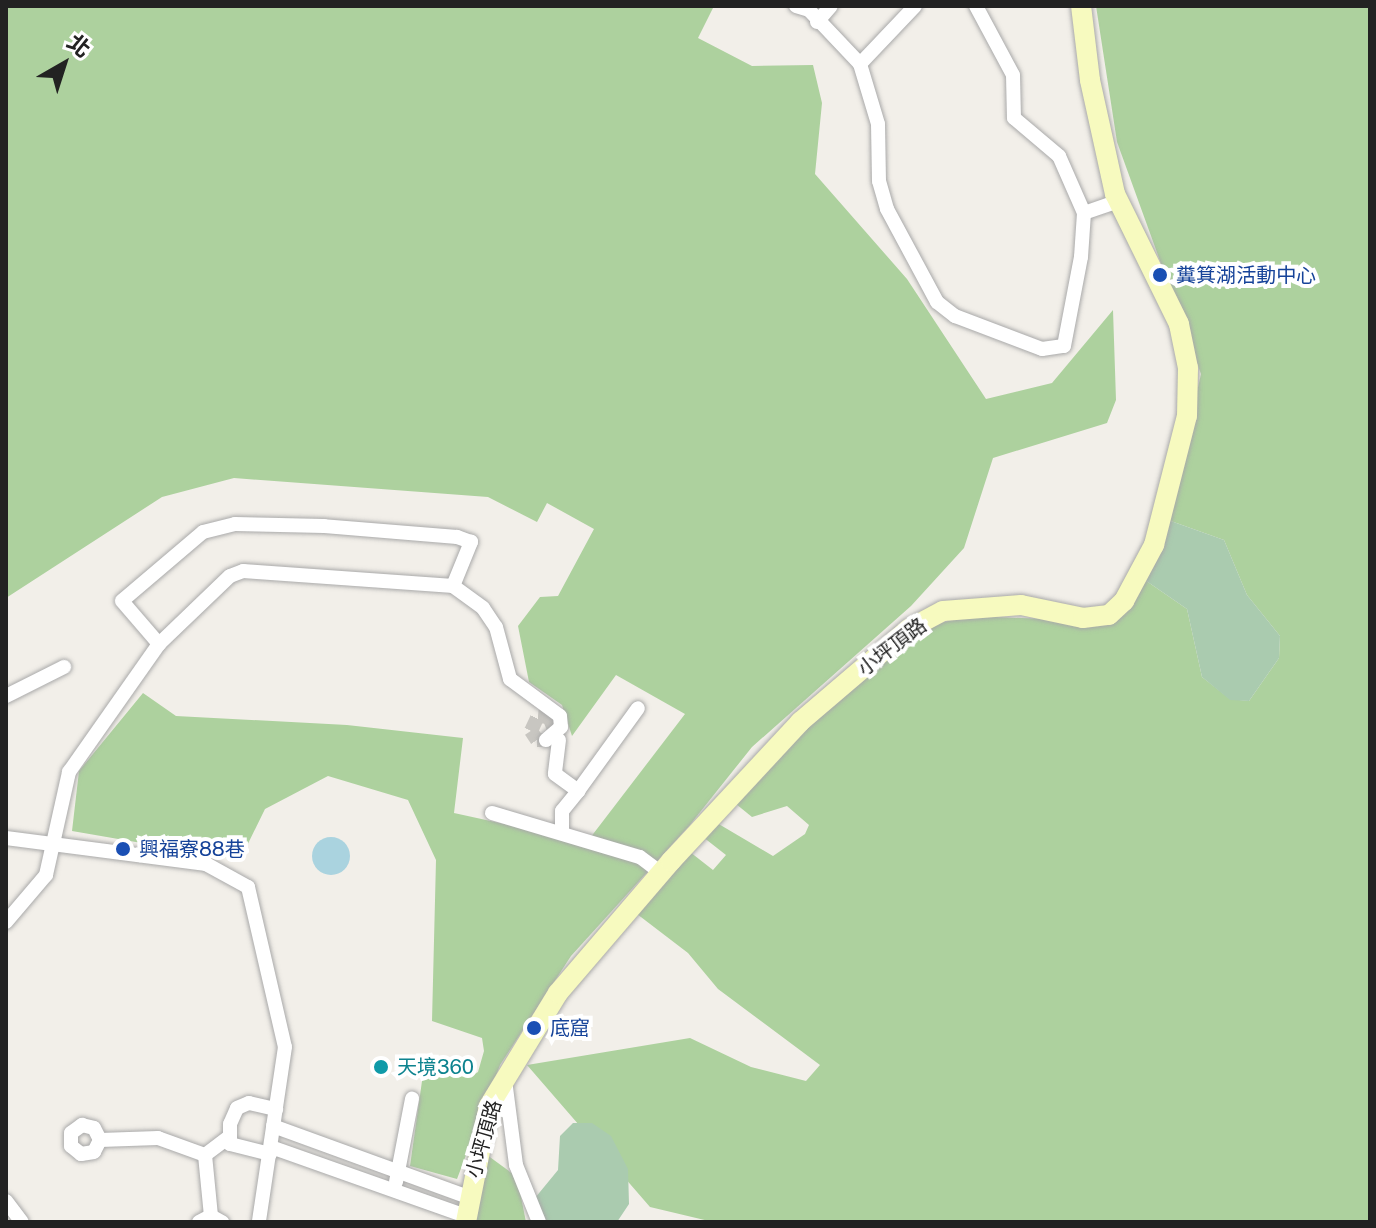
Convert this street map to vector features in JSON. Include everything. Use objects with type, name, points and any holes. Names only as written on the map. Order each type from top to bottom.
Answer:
[{"type":"street","points":[[796,6],[809,10],[817,22],[860,64],[878,124],[879,181],[887,209],[937,302],[955,316],[1042,349],[1064,346],[1084,213],[1059,156],[1014,118],[1013,75],[976,6]]},
{"type":"street","points":[[817,22],[831,6]]},
{"type":"street","points":[[860,64],[915,6]]},
{"type":"street","name":"小坪頂路","points":[[467,1211],[489,1106],[558,993],[661,873],[800,722],[909,629],[943,611],[1021,605],[1083,618],[1109,615],[1124,601],[1154,545],[1187,416],[1188,368],[1179,324],[1119,201],[1090,80],[1081,6]]},
{"type":"street","points":[[1084,213],[1119,201]]},
{"type":"street","points":[[159,644],[122,601],[203,532],[235,524],[457,537],[471,542],[453,586]]},
{"type":"street","points":[[6,922],[46,875],[56,846],[69,772],[159,644],[230,576],[243,571],[453,586],[483,608],[496,627],[510,679],[560,716],[561,727],[552,740],[555,774],[578,791]]},
{"type":"street","points":[[6,696],[64,667]]},
{"type":"street","points":[[562,832],[562,811],[638,708]]},
{"type":"street","points":[[492,813],[640,857],[661,873]]},
{"type":"street","points":[[6,838],[206,864],[248,887],[285,1047],[259,1222]]},
{"type":"street","points":[[505,1080],[516,1165],[539,1222]]},
{"type":"street","points":[[394,1190],[412,1099]]},
{"type":"street","points":[[276,1109],[249,1103],[237,1108],[230,1144],[271,1150],[467,1211]]},
{"type":"street","points":[[273,1126],[399,1173],[467,1211]]},
{"type":"street","points":[[205,1155],[230,1136]]},
{"type":"street","points":[[100,1140],[158,1138],[205,1155]]},
{"type":"street","points":[[205,1155],[211,1220]]},
{"type":"street","points":[[6,1201],[22,1222]]},
{"type":"green space","points":[[6,6],[714,6],[698,38],[752,66],[813,65],[822,103],[815,174],[907,279],[986,399],[1052,383],[1113,310],[1116,400],[1107,423],[993,458],[964,548],[911,606],[752,747],[689,826],[571,956],[500,1065],[457,1179],[410,1166],[423,1074],[470,1077],[478,1072],[484,1051],[482,1038],[432,1021],[436,860],[408,800],[328,776],[265,809],[240,860],[72,831],[79,771],[143,693],[176,716],[347,725],[463,738],[454,813],[587,842],[685,714],[616,675],[572,736],[562,705],[529,682],[518,626],[540,597],[558,596],[594,529],[547,503],[537,522],[488,497],[234,478],[162,497],[6,598]]},
{"type":"green space","points":[[1096,6],[1370,6],[1370,1222],[713,1222],[650,1207],[527,1065],[690,1038],[751,1067],[806,1081],[820,1065],[718,989],[688,953],[637,914],[690,852],[713,870],[726,855],[703,837],[717,823],[773,856],[805,834],[809,825],[787,806],[752,817],[736,804],[794,736],[928,626],[969,616],[1095,621],[1142,578],[1187,609],[1202,677],[1230,699],[1249,701],[1279,658],[1280,636],[1247,595],[1224,540],[1168,520],[1201,374],[1117,142]]},
{"type":"green space","points":[[1168,520],[1224,540],[1247,595],[1280,636],[1279,658],[1249,701],[1230,700],[1202,677],[1187,609],[1142,578]]},
{"type":"green space","points":[[573,1123],[592,1123],[611,1136],[628,1169],[629,1204],[617,1222],[547,1222],[535,1198],[558,1170],[560,1136]]},
{"type":"green space","points":[[487,1155],[517,1177],[526,1222],[470,1222]]},
{"type":"water","points":[[331,837],[344,843],[350,856],[344,869],[331,875],[318,869],[312,856],[318,843]]},
{"type":"tunnel","points":[[546,740],[537,740],[531,731],[538,716],[549,717],[558,739]]},
{"type":"place","name":"糞箕湖活動中心","points":[[1160,275]]},
{"type":"place","name":"興福寮88巷","points":[[123,849]]},
{"type":"place","name":"底窟","points":[[534,1028]]},
{"type":"place","name":"天境360","points":[[381,1067]]}]
